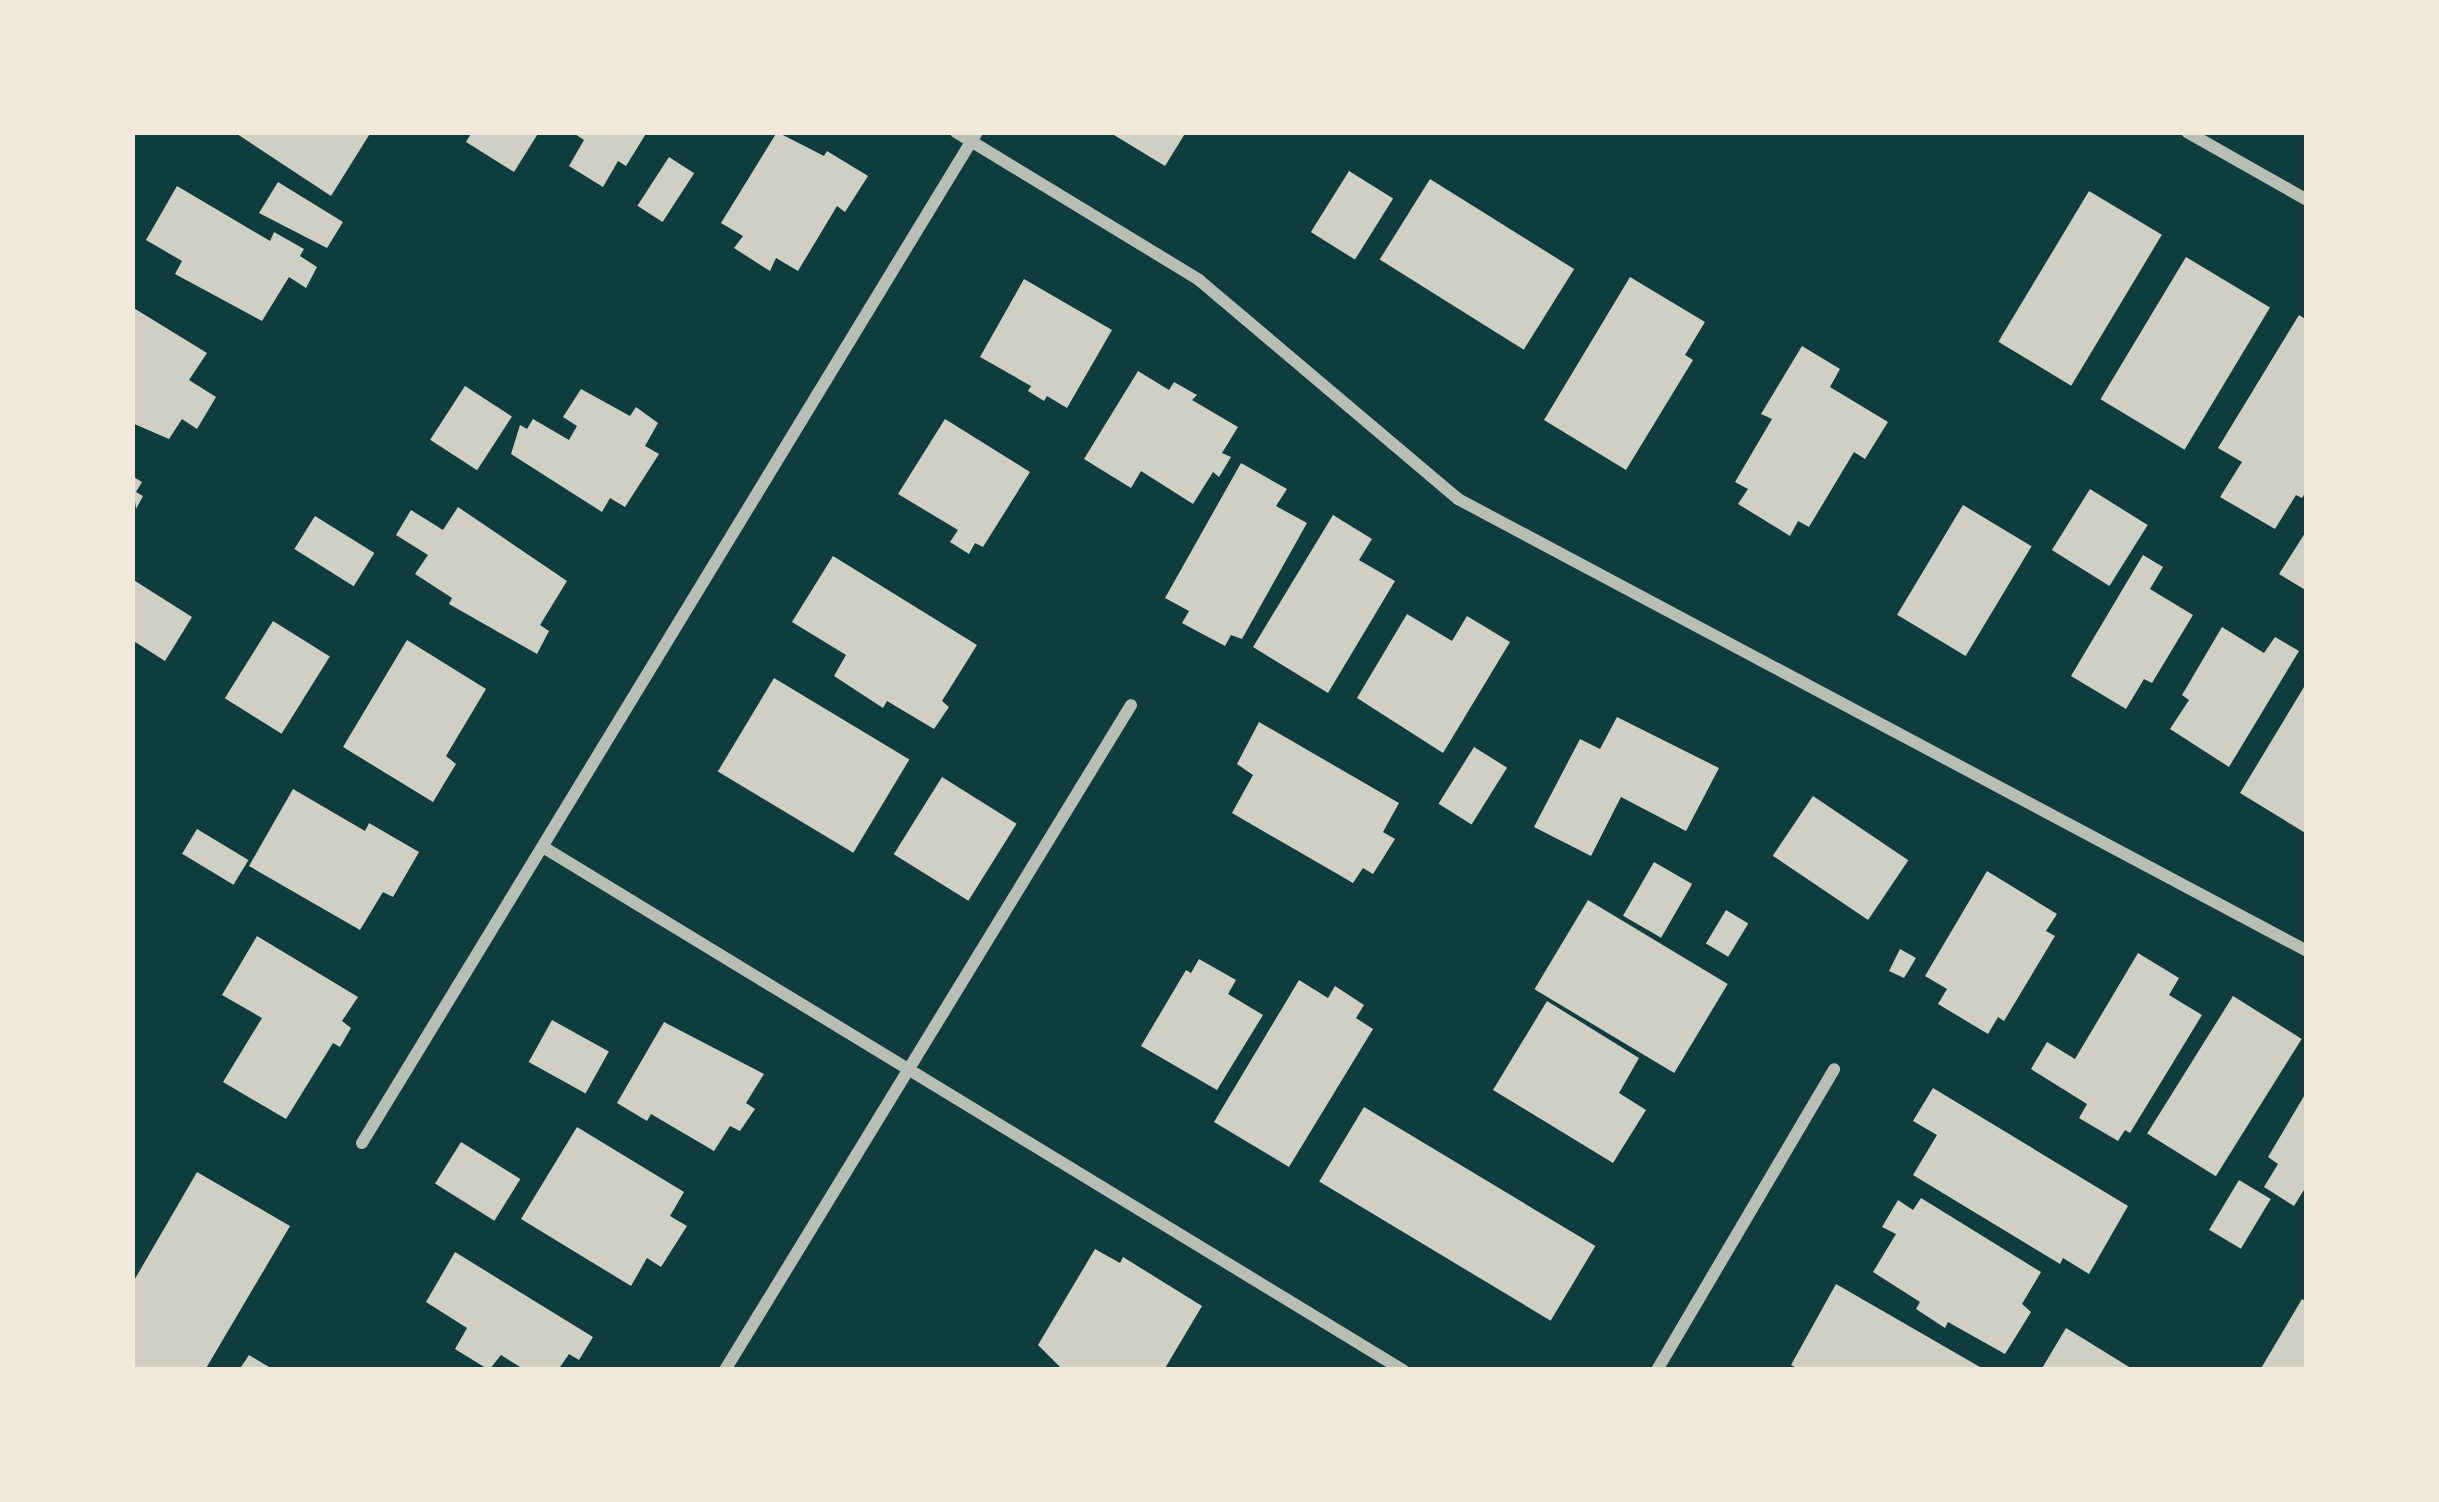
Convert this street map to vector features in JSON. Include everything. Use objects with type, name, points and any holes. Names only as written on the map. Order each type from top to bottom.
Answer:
[{"type":"street","points":[[956,132],[974,136],[1199,280],[1458,499],[2307,951]]},
{"type":"street","points":[[2187,132],[2307,200]]},
{"type":"street","points":[[362,1143],[974,136]]},
{"type":"street","points":[[725,1370],[1131,705]]},
{"type":"street","points":[[543,847],[1403,1370]]},
{"type":"street","points":[[1657,1370],[1834,1069]]},
{"type":"building","points":[[234,132],[371,132],[331,196]]},
{"type":"building","points":[[472,132],[539,132],[514,172],[466,142]]},
{"type":"building","points":[[572,132],[647,132],[626,166],[618,161],[603,187],[569,166],[584,140]]},
{"type":"building","points":[[777,132],[824,156],[827,151],[868,176],[845,212],[837,206],[798,271],[776,258],[770,271],[734,248],[743,236],[721,223]]},
{"type":"building","points":[[1109,132],[1186,132],[1165,166]]},
{"type":"building","points":[[669,157],[694,173],[663,222],[637,206]]},
{"type":"building","points":[[1349,171],[1393,199],[1355,260],[1311,232]]},
{"type":"building","points":[[1430,179],[1574,269],[1524,350],[1380,260]]},
{"type":"building","points":[[278,182],[343,222],[327,248],[259,213]]},
{"type":"building","points":[[177,186],[270,241],[274,232],[304,249],[300,256],[317,267],[306,288],[289,277],[262,321],[175,274],[182,261],[146,240]]},
{"type":"building","points":[[2089,191],[2162,235],[2071,386],[1998,342]]},
{"type":"building","points":[[2186,257],[2270,307],[2185,450],[2101,399]]},
{"type":"building","points":[[1630,277],[1705,322],[1685,355],[1693,360],[1626,470],[1544,420]]},
{"type":"building","points":[[1024,279],[1112,330],[1067,408],[1047,396],[1044,401],[1028,391],[1031,386],[980,357]]},
{"type":"building","points":[[132,307],[207,353],[189,380],[216,397],[197,429],[182,419],[169,439],[132,423]]},
{"type":"building","points":[[2299,315],[2307,320],[2307,490],[2302,498],[2296,495],[2275,529],[2220,497],[2242,462],[2218,448]]},
{"type":"building","points":[[1802,346],[1840,369],[1830,387],[1888,422],[1865,459],[1854,452],[1809,527],[1798,521],[1790,536],[1738,504],[1748,489],[1735,482],[1772,419],[1761,414]]},
{"type":"building","points":[[1138,371],[1169,390],[1174,382],[1197,395],[1192,400],[1238,427],[1222,453],[1231,457],[1219,477],[1213,472],[1193,504],[1141,471],[1131,488],[1084,459]]},
{"type":"building","points":[[465,386],[512,416],[477,470],[430,440]]},
{"type":"building","points":[[581,389],[630,416],[636,407],[658,423],[645,446],[659,454],[625,507],[610,498],[602,512],[511,454],[520,425],[527,429],[533,419],[569,440],[577,426],[563,417]]},
{"type":"building","points":[[945,419],[1030,472],[983,547],[975,543],[969,554],[950,542],[958,530],[898,494]]},
{"type":"building","points":[[1241,463],[1287,489],[1276,506],[1307,523],[1242,639],[1231,635],[1225,646],[1182,623],[1189,611],[1165,598]]},
{"type":"building","points":[[132,476],[142,482],[136,492],[143,496],[136,509]]},
{"type":"building","points":[[2090,489],[2148,525],[2110,586],[2052,550]]},
{"type":"building","points":[[1963,505],[2032,546],[1966,656],[1897,615]]},
{"type":"building","points":[[458,507],[567,581],[540,625],[549,631],[537,654],[449,604],[452,598],[415,574],[428,555],[396,535],[411,510],[443,530]]},
{"type":"building","points":[[1333,515],[1372,539],[1359,560],[1395,581],[1328,693],[1253,647]]},
{"type":"building","points":[[315,516],[374,553],[354,586],[294,549]]},
{"type":"building","points":[[2307,530],[2307,591],[2279,574]]},
{"type":"building","points":[[2143,555],[2163,567],[2150,589],[2193,615],[2152,683],[2144,679],[2126,709],[2071,676]]},
{"type":"building","points":[[833,556],[977,645],[942,701],[949,707],[934,729],[887,701],[883,708],[834,676],[846,655],[792,622]]},
{"type":"building","points":[[132,579],[192,617],[165,661],[132,640]]},
{"type":"building","points":[[1407,614],[1452,641],[1467,616],[1510,642],[1443,753],[1357,698]]},
{"type":"building","points":[[273,621],[330,657],[282,734],[225,698]]},
{"type":"building","points":[[2222,627],[2264,653],[2275,637],[2299,651],[2229,767],[2170,729],[2189,700],[2182,695]]},
{"type":"building","points":[[407,640],[486,689],[446,756],[456,764],[433,802],[343,747]]},
{"type":"building","points":[[774,678],[909,759],[853,853],[718,771]]},
{"type":"building","points":[[2307,682],[2307,834],[2240,793]]},
{"type":"building","points":[[1617,717],[1719,768],[1686,831],[1621,797],[1591,856],[1534,827],[1580,739],[1600,749]]},
{"type":"building","points":[[1259,722],[1399,803],[1383,832],[1395,839],[1373,874],[1363,868],[1353,883],[1232,813],[1253,775],[1237,764]]},
{"type":"building","points":[[1474,747],[1507,768],[1472,824],[1438,804]]},
{"type":"building","points":[[942,777],[1017,824],[968,901],[894,854]]},
{"type":"building","points":[[293,789],[365,831],[369,823],[419,852],[393,897],[383,892],[360,930],[249,866]]},
{"type":"building","points":[[1813,796],[1908,860],[1868,920],[1773,856]]},
{"type":"building","points":[[197,829],[248,860],[233,885],[182,854]]},
{"type":"building","points":[[1654,862],[1692,884],[1661,938],[1623,916]]},
{"type":"building","points":[[1987,871],[2057,914],[2046,931],[2055,936],[2004,1021],[1998,1017],[1988,1034],[1938,1004],[1947,989],[1925,976]]},
{"type":"building","points":[[1588,900],[1728,984],[1674,1073],[1534,989]]},
{"type":"building","points":[[1726,910],[1748,923],[1728,957],[1706,943]]},
{"type":"building","points":[[257,936],[358,997],[342,1021],[351,1028],[340,1047],[333,1043],[286,1119],[223,1082],[262,1018],[222,995]]},
{"type":"building","points":[[1900,949],[1916,958],[1904,978],[1889,971]]},
{"type":"building","points":[[2138,953],[2179,978],[2169,995],[2202,1015],[2130,1133],[2125,1130],[2118,1141],[2079,1118],[2087,1104],[2031,1069],[2047,1042],[2075,1059]]},
{"type":"building","points":[[1199,959],[1236,980],[1228,994],[1263,1015],[1217,1090],[1141,1046],[1186,970],[1191,973]]},
{"type":"building","points":[[1299,980],[1328,998],[1335,986],[1364,1005],[1356,1018],[1373,1029],[1289,1167],[1214,1122]]},
{"type":"building","points":[[2233,996],[2302,1039],[2216,1176],[2147,1133]]},
{"type":"building","points":[[1547,1001],[1639,1058],[1619,1093],[1646,1110],[1613,1163],[1493,1090]]},
{"type":"building","points":[[552,1020],[609,1052],[586,1093],[529,1062]]},
{"type":"building","points":[[664,1022],[764,1074],[746,1103],[755,1109],[740,1131],[730,1126],[714,1151],[651,1114],[647,1121],[617,1103]]},
{"type":"building","points":[[1933,1088],[2128,1206],[2089,1274],[2063,1258],[2060,1264],[1913,1175],[1937,1135],[1913,1121]]},
{"type":"building","points":[[2307,1091],[2307,1185],[2294,1206],[2264,1187],[2278,1164],[2268,1157]]},
{"type":"building","points":[[1364,1107],[1595,1246],[1551,1321],[1319,1182]]},
{"type":"building","points":[[577,1127],[684,1192],[670,1216],[687,1226],[661,1267],[647,1258],[631,1286],[521,1219]]},
{"type":"building","points":[[461,1142],[520,1179],[494,1221],[435,1184]]},
{"type":"building","points":[[197,1172],[290,1226],[205,1370],[132,1370],[132,1284]]},
{"type":"building","points":[[2239,1180],[2271,1199],[2241,1249],[2209,1230]]},
{"type":"building","points":[[1921,1198],[2041,1272],[2022,1304],[2031,1312],[2005,1354],[1948,1322],[1945,1328],[1916,1309],[1920,1302],[1873,1272],[1896,1234],[1882,1227],[1898,1200],[1913,1210]]},
{"type":"building","points":[[1095,1249],[1120,1263],[1123,1257],[1202,1306],[1164,1370],[1063,1370],[1038,1345]]},
{"type":"building","points":[[455,1252],[593,1337],[579,1360],[569,1354],[558,1370],[525,1370],[501,1355],[489,1370],[455,1349],[467,1328],[426,1302]]},
{"type":"building","points":[[1836,1284],[1980,1367],[1801,1370],[1791,1365]]},
{"type":"building","points":[[2302,1299],[2307,1302],[2307,1370],[2260,1370]]},
{"type":"building","points":[[2066,1328],[2134,1370],[2041,1370]]},
{"type":"building","points":[[249,1355],[274,1370],[239,1370]]}]
